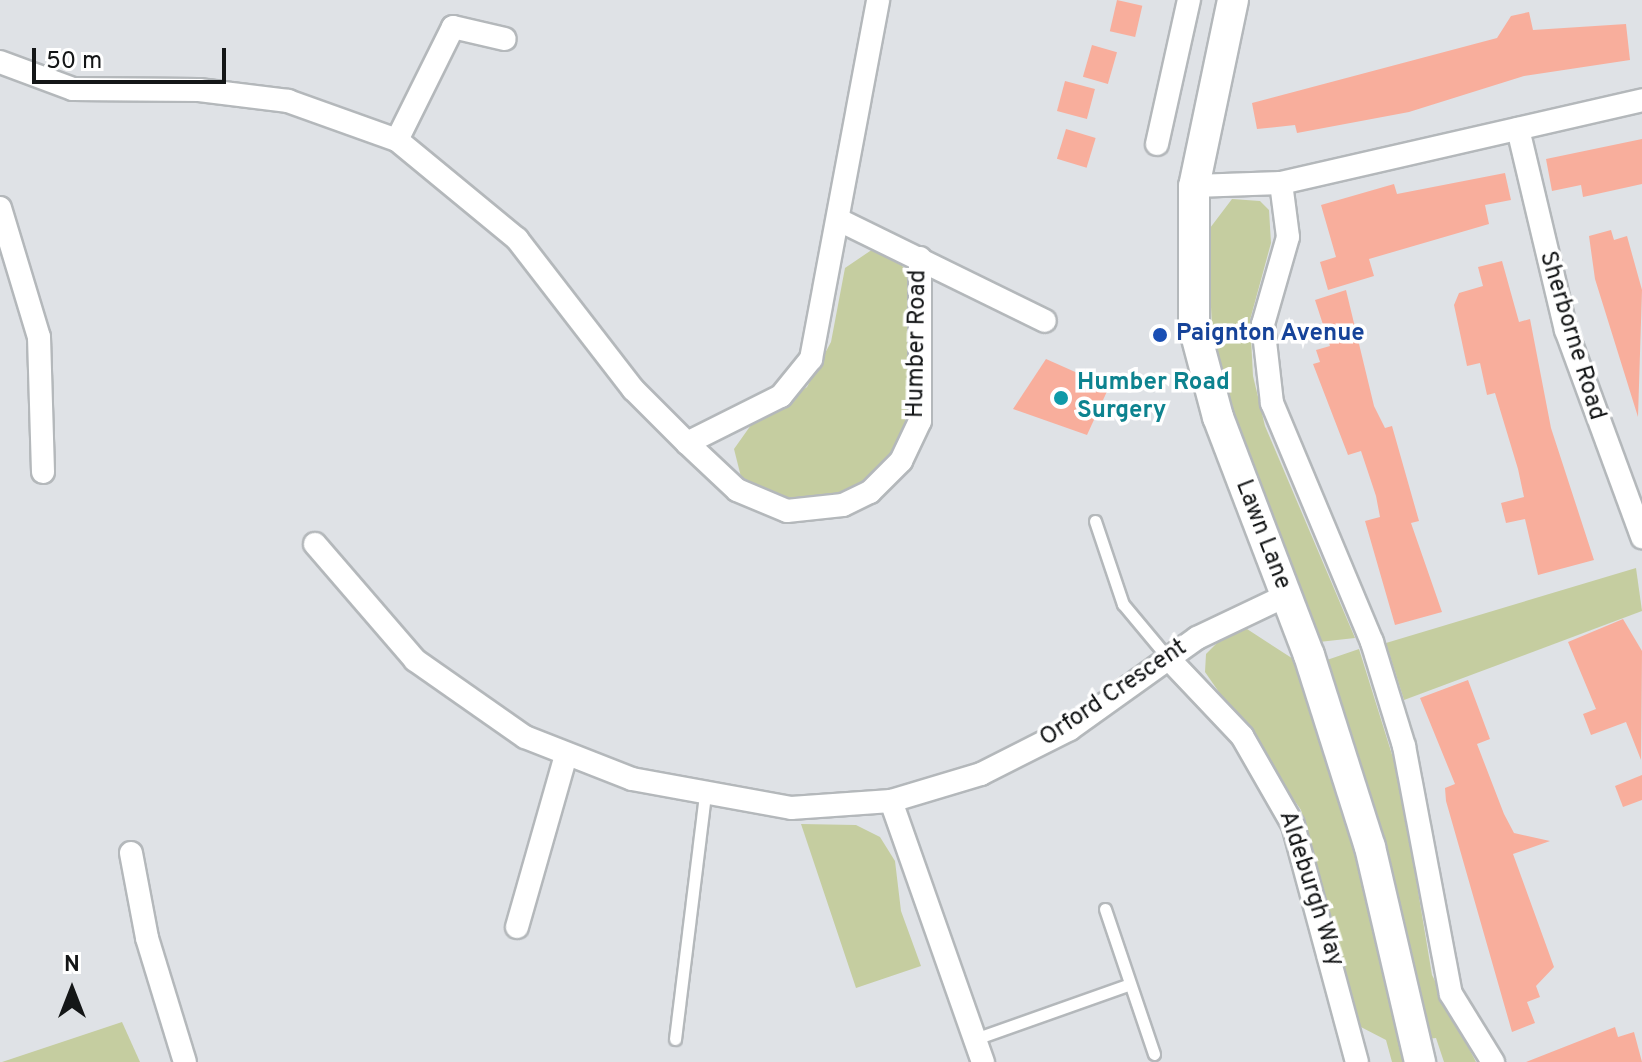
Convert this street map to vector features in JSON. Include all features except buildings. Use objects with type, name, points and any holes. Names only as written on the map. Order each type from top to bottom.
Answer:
[{"type":"street","points":[[687,443],[773,401],[804,372],[822,322],[878,0]]},
{"type":"street","points":[[1157,144],[1189,0]]},
{"type":"street","name":"Lawn Lane","points":[[1233,0],[1194,186],[1190,290],[1203,367],[1370,847],[1420,1062]]},
{"type":"street","points":[[397,140],[453,27],[505,39]]},
{"type":"street","name":"Humber Road","points":[[2,67],[73,89],[199,90],[288,101],[397,140],[517,239],[633,389],[687,443],[737,490],[787,511],[843,505],[879,485],[901,461],[920,421],[920,258]]},
{"type":"street","points":[[1194,186],[1281,183],[1642,100]]},
{"type":"street","name":"Sherborne Road","points":[[1518,129],[1566,330],[1642,537]]},
{"type":"street","points":[[1281,183],[1288,237],[1263,324],[1272,403],[1376,655],[1417,804],[1448,983],[1461,1018],[1493,1062]]},
{"type":"street","points":[[0,208],[39,337],[43,472]]},
{"type":"street","name":"Humber Road","points":[[839,220],[1045,321]]},
{"type":"street","name":"Orford Crescent","points":[[315,544],[378,624],[436,678],[565,758],[705,796],[791,808],[891,801],[1026,754],[1168,658],[1285,596]]},
{"type":"street","name":"Aldeburgh Way","points":[[1168,658],[1242,736],[1288,813],[1357,1062]]},
{"type":"street","points":[[517,927],[565,758]]},
{"type":"street","points":[[891,801],[983,1062]]},
{"type":"street","points":[[131,853],[147,938],[185,1062]]},
{"type":"lane","points":[[1095,521],[1123,604],[1168,658]]},
{"type":"lane","points":[[675,1039],[705,796]]},
{"type":"lane","points":[[1105,909],[1154,1054]]},
{"type":"lane","points":[[975,1039],[1130,984]]},
{"type":"green space","points":[[1232,199],[1260,201],[1269,210],[1271,243],[1250,320],[1253,376],[1265,426],[1355,638],[1319,642],[1238,433],[1213,345],[1207,232]]},
{"type":"green space","points":[[873,249],[897,258],[907,273],[910,396],[902,437],[876,473],[836,496],[791,500],[770,494],[741,477],[734,449],[751,425],[807,387],[831,342],[845,268]]},
{"type":"green space","points":[[1636,568],[1642,611],[1404,700],[1386,643]]},
{"type":"green space","points":[[1247,629],[1301,664],[1366,891],[1404,1062],[1392,1062],[1386,1040],[1357,1025],[1301,810],[1205,672],[1206,654],[1226,634]]},
{"type":"green space","points":[[1359,649],[1399,777],[1432,975],[1476,1062],[1444,1062],[1436,1038],[1427,1039],[1391,869],[1324,661]]},
{"type":"green space","points":[[801,824],[856,825],[880,837],[895,861],[901,911],[921,966],[856,988]]},
{"type":"green space","points":[[122,1022],[140,1062],[2,1062]]},
{"type":"place","name":"Paignton Avenue","points":[[1160,335]]},
{"type":"place","name":"Humber Road Surgery","points":[[1061,398]]}]
